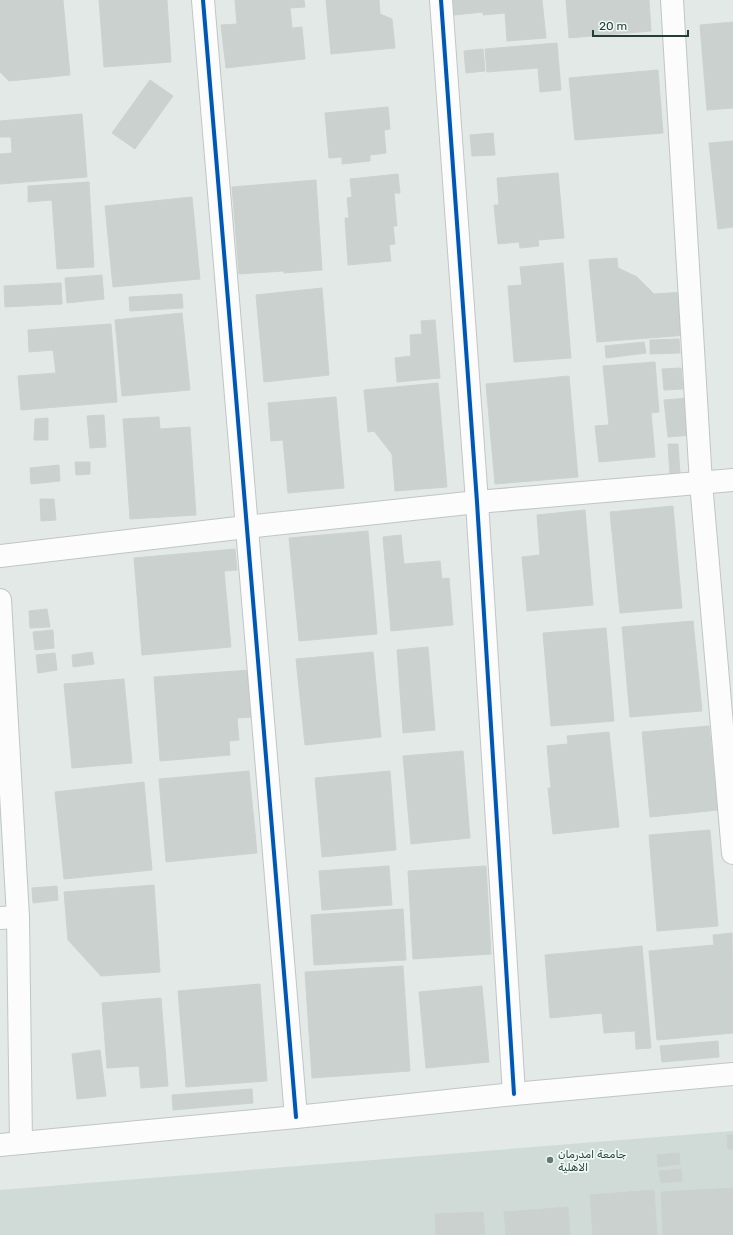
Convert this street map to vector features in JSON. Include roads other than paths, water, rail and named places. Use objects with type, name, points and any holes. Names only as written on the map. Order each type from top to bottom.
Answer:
[{"type":"street","points":[[203,0],[296,1117]]},
{"type":"street","points":[[441,0],[477,502],[514,1094]]},
{"type":"street","points":[[672,0],[701,483],[733,853]]},
{"type":"street","points":[[0,556],[477,502],[733,480]]},
{"type":"street","points":[[0,600],[9,918],[10,1144],[733,1074]]},
{"type":"place","name":"جامعة امدرمان الاهلية","points":[[550,1160]]}]
